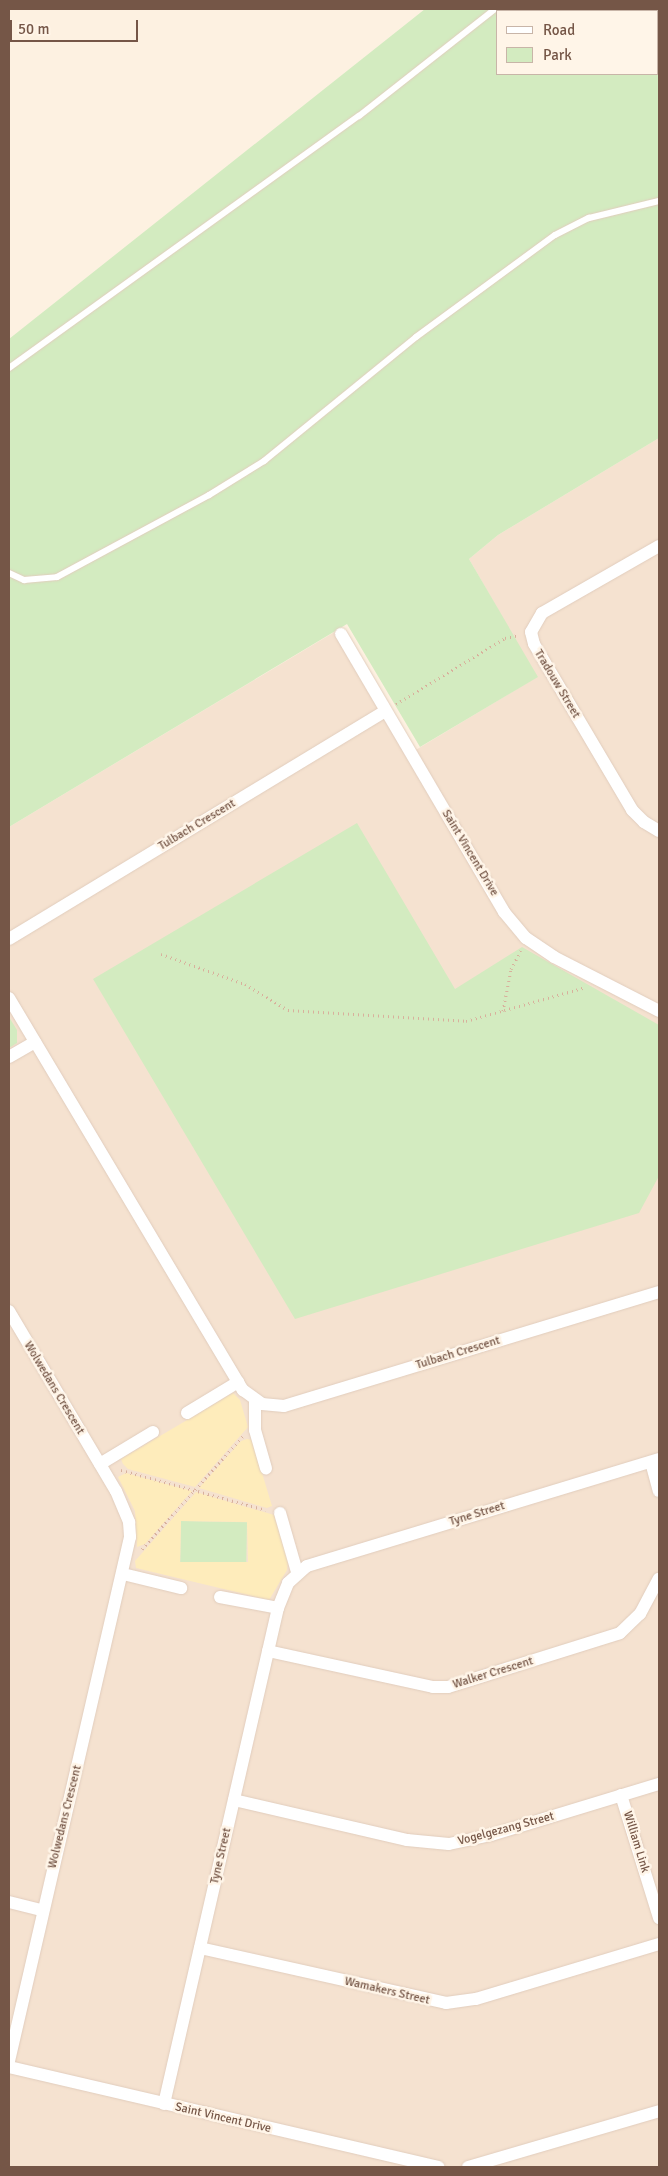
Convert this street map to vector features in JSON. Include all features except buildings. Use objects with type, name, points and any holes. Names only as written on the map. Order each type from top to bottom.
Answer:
[{"type":"street","points":[[531,632],[542,613],[658,550]]},
{"type":"street","name":"Tradouw Street","points":[[531,632],[534,644],[632,810],[659,831]]},
{"type":"street","name":"Saint Vincent Drive","points":[[341,634],[504,912],[526,938],[554,957],[659,1010]]},
{"type":"street","name":"Tulbach Crescent","points":[[9,939],[385,711]]},
{"type":"street","points":[[9,998],[238,1382],[256,1401],[255,1430],[266,1468]]},
{"type":"street","points":[[9,1057],[34,1042]]},
{"type":"street","name":"Tulbach Crescent","points":[[256,1401],[270,1406],[284,1406],[659,1292]]},
{"type":"street","name":"Wolwedans Crescent","points":[[9,1311],[100,1464],[129,1522],[128,1552],[42,1910],[9,2061]]},
{"type":"street","points":[[187,1413],[238,1382]]},
{"type":"street","points":[[100,1464],[153,1432]]},
{"type":"street","points":[[655,1461],[659,1491]]},
{"type":"street","name":"Tyne Street","points":[[164,2104],[268,1650],[278,1608],[288,1583],[297,1572],[307,1566],[655,1461]]},
{"type":"street","points":[[280,1513],[297,1572]]},
{"type":"street","points":[[123,1574],[181,1588]]},
{"type":"street","name":"Walker Crescent","points":[[268,1650],[433,1687],[448,1687],[620,1632],[640,1614],[659,1579]]},
{"type":"street","points":[[220,1597],[278,1608]]},
{"type":"street","name":"Vogelgezang Street","points":[[234,1800],[407,1840],[449,1844],[491,1835],[659,1784]]},
{"type":"street","name":"William Link","points":[[621,1795],[659,1918]]},
{"type":"street","points":[[9,1902],[42,1910]]},
{"type":"street","name":"Wamakers Street","points":[[200,1948],[446,2003],[476,1999],[659,1944]]},
{"type":"street","name":"Saint Vincent Drive","points":[[9,2068],[438,2167]]},
{"type":"street","points":[[468,2167],[659,2112]]},
{"type":"lane","points":[[9,368],[343,128],[495,9]]},
{"type":"lane","points":[[9,573],[24,580],[57,577],[209,495],[264,461],[416,337],[555,235],[589,218],[659,201]]},
{"type":"path","points":[[385,711],[505,638],[531,632]]},
{"type":"path","points":[[503,1011],[511,969],[526,938]]},
{"type":"path","points":[[161,954],[245,984],[288,1010],[466,1021],[604,982]]},
{"type":"path","points":[[128,1552],[139,1552],[244,1436],[255,1430]]},
{"type":"path","points":[[113,1456],[120,1470],[280,1513]]},
{"type":"shaded area","points":[[659,438],[659,2167],[9,2167],[9,827],[341,628],[414,751],[537,677],[469,559],[498,535]]},
{"type":"green space","points":[[425,9],[659,9],[659,438],[498,535],[469,559],[538,677],[420,747],[347,624],[9,827],[9,339]]},
{"type":"green space","points":[[357,823],[455,989],[522,947],[659,1025],[659,1176],[639,1213],[295,1319],[93,979]]},
{"type":"green space","points":[[9,1017],[17,1030],[17,1043],[9,1048]]},
{"type":"green space","points":[[181,1521],[247,1522],[246,1563],[180,1562]]},
{"type":"sand","points":[[233,1393],[240,1400],[248,1427],[195,1487],[128,1469],[123,1464],[121,1459]]},
{"type":"sand","points":[[252,1440],[272,1506],[267,1508],[199,1488],[241,1441]]},
{"type":"sand","points":[[126,1473],[192,1491],[145,1544],[137,1547],[135,1511],[118,1477]]},
{"type":"sand","points":[[196,1492],[274,1515],[288,1561],[287,1570],[269,1600],[136,1568],[135,1561]],"holes":[[[181,1521],[247,1522],[248,1562],[180,1562]]]}]
